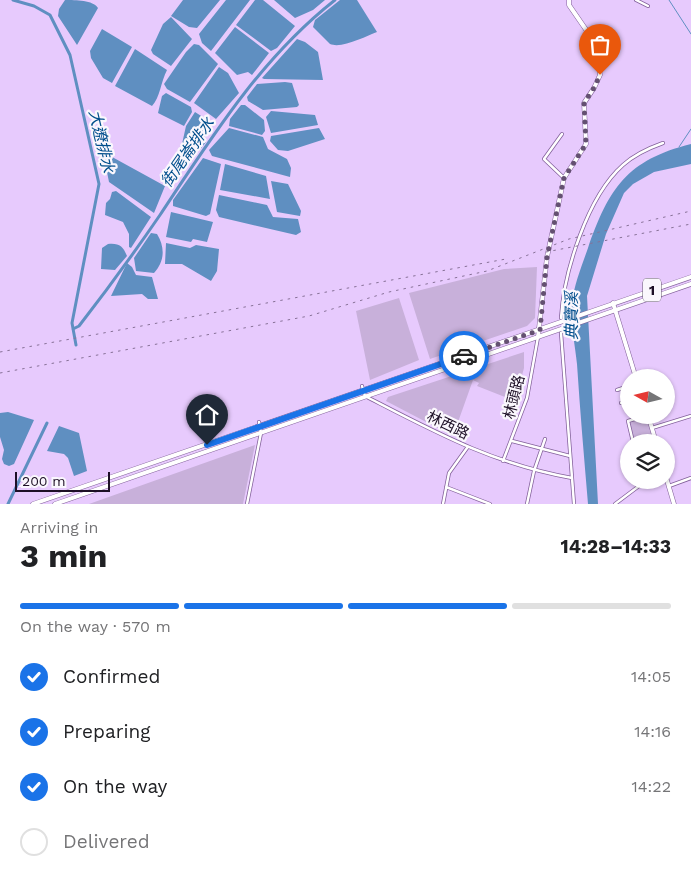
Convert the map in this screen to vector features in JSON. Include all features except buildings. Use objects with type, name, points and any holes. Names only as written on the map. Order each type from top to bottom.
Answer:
[{"type":"main road","points":[[538,337],[547,257],[564,178],[586,144],[584,103],[600,75],[598,58],[590,34],[569,6],[569,0]]},
{"type":"main road","name":"1","points":[[33,504],[362,388],[540,330],[562,320],[691,277]]},
{"type":"main road","name":"1","points":[[55,504],[691,284]]},
{"type":"main road","points":[[613,304],[633,369]]},
{"type":"main road","points":[[651,424],[654,434]]},
{"type":"main road","points":[[670,489],[673,504]]},
{"type":"street","points":[[636,0],[648,6]]},
{"type":"street","points":[[562,134],[544,159],[564,178]]},
{"type":"street","points":[[562,320],[562,299],[580,238],[590,213],[608,182],[623,165],[651,148],[663,144]]},
{"type":"street","points":[[561,333],[574,504]]},
{"type":"street","name":"林頭路","points":[[503,461],[527,398],[538,337]]},
{"type":"street","points":[[362,388],[365,396]]},
{"type":"street","name":"林西路","points":[[365,396],[467,448],[534,471],[572,478]]},
{"type":"street","points":[[652,428],[691,416]]},
{"type":"street","points":[[247,504],[261,433],[259,424]]},
{"type":"street","points":[[528,502],[534,471],[545,439]]},
{"type":"street","points":[[512,441],[570,456]]},
{"type":"street","points":[[442,504],[450,473],[467,448]]},
{"type":"street","points":[[675,484],[691,478]]},
{"type":"street","points":[[446,488],[490,504]]},
{"type":"street","points":[[615,504],[635,489]]},
{"type":"shaded area","points":[[537,267],[535,318],[527,326],[430,359],[409,293],[504,269]]},
{"type":"shaded area","points":[[399,298],[419,360],[370,380],[356,311]]},
{"type":"shaded area","points":[[524,352],[524,368],[515,401],[477,386],[479,383],[473,380],[453,436],[386,401],[388,397]]},
{"type":"shaded area","points":[[630,424],[649,424],[652,434],[633,434]]},
{"type":"shaded area","points":[[255,445],[243,504],[89,504]]},
{"type":"water","points":[[65,0],[88,2],[96,5],[98,8],[77,45],[58,16],[59,9]]},
{"type":"water","points":[[183,0],[220,0],[197,28],[189,27],[171,16]]},
{"type":"water","points":[[226,0],[250,0],[211,51],[202,43],[199,34]]},
{"type":"water","points":[[255,0],[263,0],[295,26],[277,48],[271,51],[236,25]]},
{"type":"water","points":[[274,0],[325,0],[313,10],[295,18]]},
{"type":"water","points":[[340,0],[357,0],[377,32],[341,45],[330,44],[313,27],[315,20]]},
{"type":"water","points":[[171,17],[192,39],[171,66],[153,54],[151,50],[163,24]]},
{"type":"water","points":[[235,27],[269,53],[252,75],[248,72],[237,75],[215,53]]},
{"type":"water","points":[[102,29],[132,47],[112,83],[103,78],[91,58],[90,51]]},
{"type":"water","points":[[297,39],[305,42],[318,52],[323,80],[262,78]]},
{"type":"water","points":[[194,44],[199,45],[218,64],[190,102],[167,89],[164,84],[186,52]]},
{"type":"water","points":[[135,49],[167,70],[157,99],[152,106],[115,86]]},
{"type":"water","points":[[219,67],[228,73],[239,93],[216,119],[194,103]]},
{"type":"water","points":[[292,83],[299,105],[297,107],[263,110],[248,101],[247,97],[257,84]]},
{"type":"water","points":[[166,93],[191,107],[192,112],[184,126],[158,113],[162,96]]},
{"type":"water","points":[[241,105],[245,105],[264,120],[265,131],[262,135],[229,126],[230,119]]},
{"type":"water","points":[[271,111],[315,115],[318,125],[271,133],[266,117]]},
{"type":"water","points":[[195,112],[212,123],[204,138],[206,142],[199,151],[187,149],[182,144],[186,126]]},
{"type":"water","points":[[229,128],[263,137],[268,149],[287,159],[291,168],[290,177],[212,156],[209,150]]},
{"type":"water","points":[[319,128],[325,139],[288,151],[278,150],[270,141],[271,136]]},
{"type":"water","points":[[691,144],[691,164],[654,172],[633,184],[624,193],[606,234],[587,296],[598,504],[588,504],[572,318],[572,303],[576,282],[604,209],[623,180],[636,168],[651,159]]},
{"type":"water","points":[[103,152],[165,186],[154,213],[109,182]]},
{"type":"water","points":[[203,158],[221,164],[210,214],[206,216],[173,206],[173,200]]},
{"type":"water","points":[[225,164],[266,176],[270,199],[220,190]]},
{"type":"water","points":[[271,181],[288,184],[301,211],[300,216],[277,212]]},
{"type":"water","points":[[116,191],[151,217],[131,248],[129,247],[129,234],[123,222],[105,215],[106,203],[110,199],[112,192]]},
{"type":"water","points":[[219,195],[267,205],[273,217],[298,219],[301,232],[296,235],[219,217],[216,210]]},
{"type":"water","points":[[171,212],[213,222],[207,242],[193,239],[191,242],[166,237]]},
{"type":"water","points":[[151,233],[157,234],[163,254],[162,259],[154,273],[136,271],[134,258]]},
{"type":"water","points":[[166,243],[190,248],[196,245],[219,249],[217,271],[211,281],[182,264],[165,264]]},
{"type":"water","points":[[108,244],[120,246],[127,256],[115,270],[101,269],[102,248]]},
{"type":"water","points":[[127,263],[132,267],[136,275],[152,277],[158,299],[148,299],[142,294],[111,296]]},
{"type":"water","points":[[8,412],[34,420],[14,464],[9,466],[4,464],[2,459],[4,450],[0,437],[0,413]]},
{"type":"water","points":[[59,426],[79,433],[87,471],[74,476],[68,458],[64,454],[47,451]]},
{"type":"waterway","name":"大遼排水","points":[[13,0],[34,6],[50,15],[70,55],[99,184],[72,323],[76,345]]},
{"type":"waterway","name":"街尾崙排水","points":[[73,329],[79,326],[120,271],[239,100],[284,47],[335,0]]},
{"type":"waterway","points":[[669,0],[691,34]]},
{"type":"waterway","points":[[679,147],[691,129]]},
{"type":"waterway","name":"大遼排水","points":[[8,504],[47,423]]},
{"type":"railway","points":[[0,373],[309,316],[389,292],[487,271],[569,239],[691,211]]},
{"type":"railway","points":[[546,252],[691,224]]},
{"type":"railway","points":[[0,352],[506,259]]},
{"type":"way so far","points":[[464,356],[540,330],[547,257],[564,178],[570,166],[582,154],[586,144],[584,103],[600,75]]},
{"type":"route","points":[[207,445],[464,356]]},
{"type":"water label","name":"典寶溪","points":[[571,316]]}]
